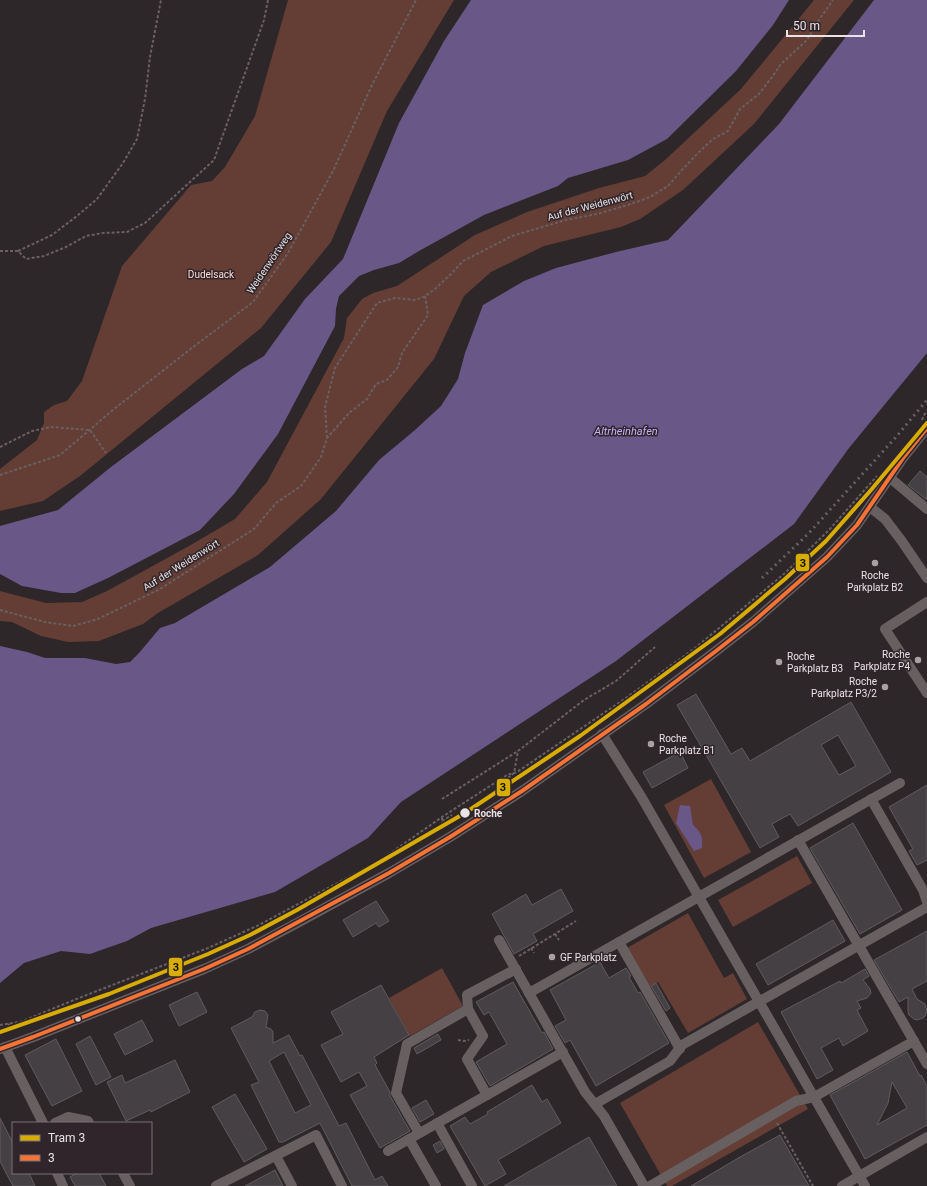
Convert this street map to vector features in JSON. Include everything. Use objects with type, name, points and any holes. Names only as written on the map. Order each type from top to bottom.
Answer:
[{"type":"street","points":[[42,1122],[3,1048],[204,969],[248,949],[389,873],[450,837],[522,791],[651,700],[754,622],[827,557],[857,526],[903,458],[927,428]]},
{"type":"street","points":[[890,477],[927,509]]},
{"type":"street","points":[[870,507],[885,519],[927,578]]},
{"type":"street","points":[[927,602],[885,629],[927,693]]},
{"type":"street","points":[[602,734],[642,798],[865,1186]]},
{"type":"street","points":[[529,993],[900,783]]},
{"type":"street","points":[[871,799],[923,890],[927,902]]},
{"type":"street","points":[[798,840],[927,1064]]},
{"type":"street","points":[[595,1104],[670,1061],[682,1045],[927,907]]},
{"type":"street","points":[[499,940],[585,1092],[604,1116],[642,1185],[796,1101],[814,1097],[914,1041]]},
{"type":"street","points":[[619,942],[680,1049]]},
{"type":"street","points":[[487,1095],[467,1059],[482,1036],[468,1009],[467,995],[513,965]]},
{"type":"street","points":[[419,1133],[396,1093],[407,1044],[468,1009]]},
{"type":"street","points":[[388,1151],[563,1052]]},
{"type":"street","points":[[57,1122],[68,1117],[88,1122]]},
{"type":"street","points":[[437,1123],[472,1186]]},
{"type":"street","points":[[216,1186],[316,1135],[342,1186]]},
{"type":"street","points":[[842,1186],[927,1137]]},
{"type":"street","points":[[409,1139],[436,1186]]},
{"type":"street","points":[[276,1156],[292,1186]]},
{"type":"street","points":[[57,1174],[63,1186]]},
{"type":"street","points":[[124,1174],[130,1186]]},
{"type":"path","points":[[0,251],[18,251],[52,236],[97,199],[123,163],[137,139],[161,0]]},
{"type":"path","points":[[18,251],[26,259],[44,256],[66,247],[86,236],[103,233],[126,232],[145,223],[214,160],[264,20],[268,0]]},
{"type":"path","name":"Weidenwörtweg","points":[[0,475],[60,455],[114,409],[253,302],[288,253],[333,171],[371,87],[416,0]]},
{"type":"path","name":"Auf der Weidenwört","points":[[0,610],[45,622],[73,626],[98,619],[160,589],[254,529],[276,503],[301,486],[321,457],[327,438],[324,407],[335,368],[377,303],[395,298],[416,300],[425,296],[451,274],[463,261],[512,236],[566,220],[597,214],[628,205],[650,197],[668,186],[708,143],[728,131],[740,109],[759,94],[781,64],[807,40],[833,0]]},
{"type":"path","name":"Auf der Weidenwört","points":[[327,438],[349,413],[367,399],[376,384],[387,380],[398,367],[402,354],[428,315],[425,296]]},
{"type":"path","points":[[0,447],[32,431],[51,427],[90,430],[106,453]]},
{"type":"path","points":[[0,1024],[20,1022],[208,948],[259,926],[382,858],[442,817],[508,775],[523,768],[623,700],[695,648],[784,574],[830,530],[864,492]]},
{"type":"path","points":[[442,799],[518,751],[584,700],[616,681],[655,647]]},
{"type":"path","points":[[508,778],[514,773],[518,751]]},
{"type":"path","points":[[442,821],[452,815]]},
{"type":"path","points":[[513,965],[531,948],[576,922]]},
{"type":"path","points":[[555,934],[558,940]]},
{"type":"path","points":[[531,948],[534,953]]},
{"type":"path","points":[[0,1030],[9,1027],[9,1023]]},
{"type":"path","points":[[772,1115],[813,1186]]},
{"type":"green space","name":"Dudelsack","points":[[288,0],[454,0],[387,111],[331,242],[261,328],[80,476],[43,501],[0,511],[0,469],[37,440],[44,423],[44,412],[54,405],[67,401],[82,381],[122,266],[191,185],[212,181],[225,167],[255,116]]},
{"type":"green space","points":[[814,0],[854,0],[754,124],[683,190],[640,219],[621,227],[544,246],[491,272],[464,296],[434,359],[321,499],[258,555],[158,613],[143,624],[99,641],[68,642],[41,636],[12,622],[0,621],[0,591],[46,603],[82,602],[107,591],[235,519],[267,482],[344,338],[347,318],[362,299],[373,293],[397,286],[475,235],[527,212],[599,188],[645,176],[665,160],[741,89]]},
{"type":"green space","points":[[711,779],[751,852],[704,878],[664,805]]},
{"type":"green space","points":[[797,856],[812,883],[733,927],[718,900]]},
{"type":"green space","points":[[688,913],[724,978],[733,973],[747,999],[688,1033],[658,982],[649,987],[627,948]]},
{"type":"green space","points":[[442,968],[463,1006],[410,1036],[389,998]]},
{"type":"green space","points":[[758,1022],[808,1109],[672,1186],[667,1186],[620,1103]]},
{"type":"water","points":[[471,0],[789,0],[773,25],[736,71],[667,139],[628,160],[568,178],[558,186],[484,215],[399,263],[359,276],[339,296],[336,309],[335,326],[278,434],[234,494],[200,530],[108,578],[75,593],[61,593],[22,586],[0,574],[0,526],[58,510],[111,467],[242,369],[264,356],[305,299],[343,259],[399,123],[444,41]]},
{"type":"water","name":"Altrheinhafen","points":[[874,0],[927,0],[927,353],[849,448],[794,524],[616,661],[401,802],[368,838],[275,892],[151,928],[127,941],[90,954],[61,951],[24,963],[0,983],[0,646],[45,658],[85,658],[116,664],[130,662],[160,628],[175,623],[270,567],[336,511],[379,460],[441,406],[458,379],[465,353],[483,305],[524,281],[556,268],[668,240],[779,124]]},
{"type":"water","points":[[680,805],[690,806],[693,825],[701,835],[702,848],[694,851],[676,823]]},
{"type":"building","points":[[920,471],[927,477],[927,500],[908,485]]},
{"type":"building","points":[[696,694],[731,754],[742,748],[750,761],[851,702],[891,772],[798,826],[790,814],[772,824],[779,837],[760,848],[677,705]],"holes":[[[838,735],[856,766],[839,775],[821,745]]]},
{"type":"building","points":[[680,752],[688,768],[652,788],[643,772]]},
{"type":"building","points":[[927,785],[927,860],[917,865],[909,851],[913,849],[889,807]]},
{"type":"building","points":[[853,823],[902,910],[860,934],[810,848]]},
{"type":"building","points":[[561,889],[573,911],[533,934],[537,941],[514,954],[492,914],[526,894],[532,905]]},
{"type":"building","points":[[376,901],[389,921],[379,927],[376,923],[353,937],[343,920]]},
{"type":"building","points":[[833,920],[845,941],[768,985],[756,964]]},
{"type":"building","points":[[927,931],[927,981],[912,989],[917,999],[925,1004],[927,1011],[923,1018],[917,1020],[909,1015],[908,997],[899,1002],[874,960]]},
{"type":"building","points":[[600,962],[609,978],[626,968],[638,993],[640,992],[669,1043],[596,1086],[570,1040],[565,1043],[555,1026],[566,1020],[550,990]]},
{"type":"building","points":[[865,969],[869,976],[863,980],[870,989],[871,993],[867,998],[857,1001],[861,1008],[857,1010],[868,1031],[843,1046],[839,1038],[821,1048],[833,1070],[817,1079],[781,1012],[840,981],[841,983]]},
{"type":"building","points":[[513,982],[542,1033],[544,1032],[553,1049],[490,1086],[476,1062],[507,1044],[489,1012],[484,1015],[476,1002]]},
{"type":"building","points":[[656,983],[670,1008],[666,1011],[651,986]]},
{"type":"building","points":[[381,985],[409,1035],[374,1057],[377,1063],[375,1065],[390,1092],[390,1096],[410,1131],[380,1148],[350,1095],[367,1086],[359,1072],[341,1082],[321,1045],[343,1034],[331,1012]]},
{"type":"building","points":[[197,992],[207,1012],[179,1026],[169,1005]]},
{"type":"building","points":[[260,1010],[265,1011],[268,1015],[266,1027],[271,1029],[273,1032],[273,1043],[289,1035],[300,1056],[302,1055],[339,1126],[346,1123],[375,1180],[382,1176],[388,1186],[352,1186],[320,1123],[283,1142],[279,1142],[251,1085],[259,1082],[231,1028],[252,1017],[255,1012]],"holes":[[[284,1052],[311,1105],[295,1113],[269,1061]]]},
{"type":"building","points":[[142,1020],[153,1041],[125,1055],[114,1034]]},
{"type":"building","points":[[438,1034],[441,1040],[417,1054],[414,1048]]},
{"type":"building","points":[[90,1036],[111,1077],[96,1085],[76,1044]]},
{"type":"building","points":[[56,1039],[82,1091],[52,1106],[25,1055]]},
{"type":"building","points":[[907,1052],[927,1086],[927,1125],[865,1159],[830,1095]],"holes":[[[892,1082],[907,1108],[877,1125],[888,1103]]]},
{"type":"building","points":[[175,1060],[190,1092],[151,1112],[150,1110],[126,1121],[107,1082],[122,1075],[125,1083]]},
{"type":"building","points":[[532,1085],[542,1102],[547,1099],[561,1123],[498,1160],[506,1174],[485,1186],[450,1126],[465,1117],[470,1124]]},
{"type":"building","points":[[235,1094],[267,1149],[244,1162],[212,1107]]},
{"type":"building","points":[[426,1100],[434,1114],[420,1122],[412,1108]]},
{"type":"building","points":[[0,1118],[12,1141],[12,1174],[29,1174],[35,1186],[13,1186],[0,1161]]},
{"type":"building","points":[[780,1135],[809,1186],[691,1186],[740,1157]]},
{"type":"building","points":[[589,1137],[617,1186],[504,1186]]},
{"type":"building","points":[[440,1141],[444,1149],[437,1153],[433,1145]]},
{"type":"building","points":[[275,1170],[283,1186],[245,1186]]},
{"type":"building","points":[[75,1174],[100,1174],[106,1186],[75,1186],[70,1177]]},
{"type":"railway","points":[[762,578],[809,533],[896,437],[927,400]]},
{"type":"tram line","name":"3","points":[[0,1032],[109,994],[208,954],[250,935],[297,910],[465,813],[580,736],[720,634],[785,579],[826,541],[927,423]]},
{"type":"transit line","name":"3","points":[[0,1049],[204,969],[248,949],[389,873],[450,837],[522,791],[646,704],[716,651],[753,622],[827,557],[857,525],[903,458],[927,428]]},
{"type":"place","name":"Roche Parkplatz B2","points":[[875,563]]},
{"type":"place","name":"Roche Parkplatz P4","points":[[918,660]]},
{"type":"place","name":"Roche Parkplatz B3","points":[[779,662]]},
{"type":"place","name":"Roche Parkplatz P3/2","points":[[885,687]]},
{"type":"place","name":"Roche Parkplatz B1","points":[[651,744]]},
{"type":"place","name":"Roche","points":[[465,813]]},
{"type":"place","name":"GF Parkplatz","points":[[552,957]]}]
